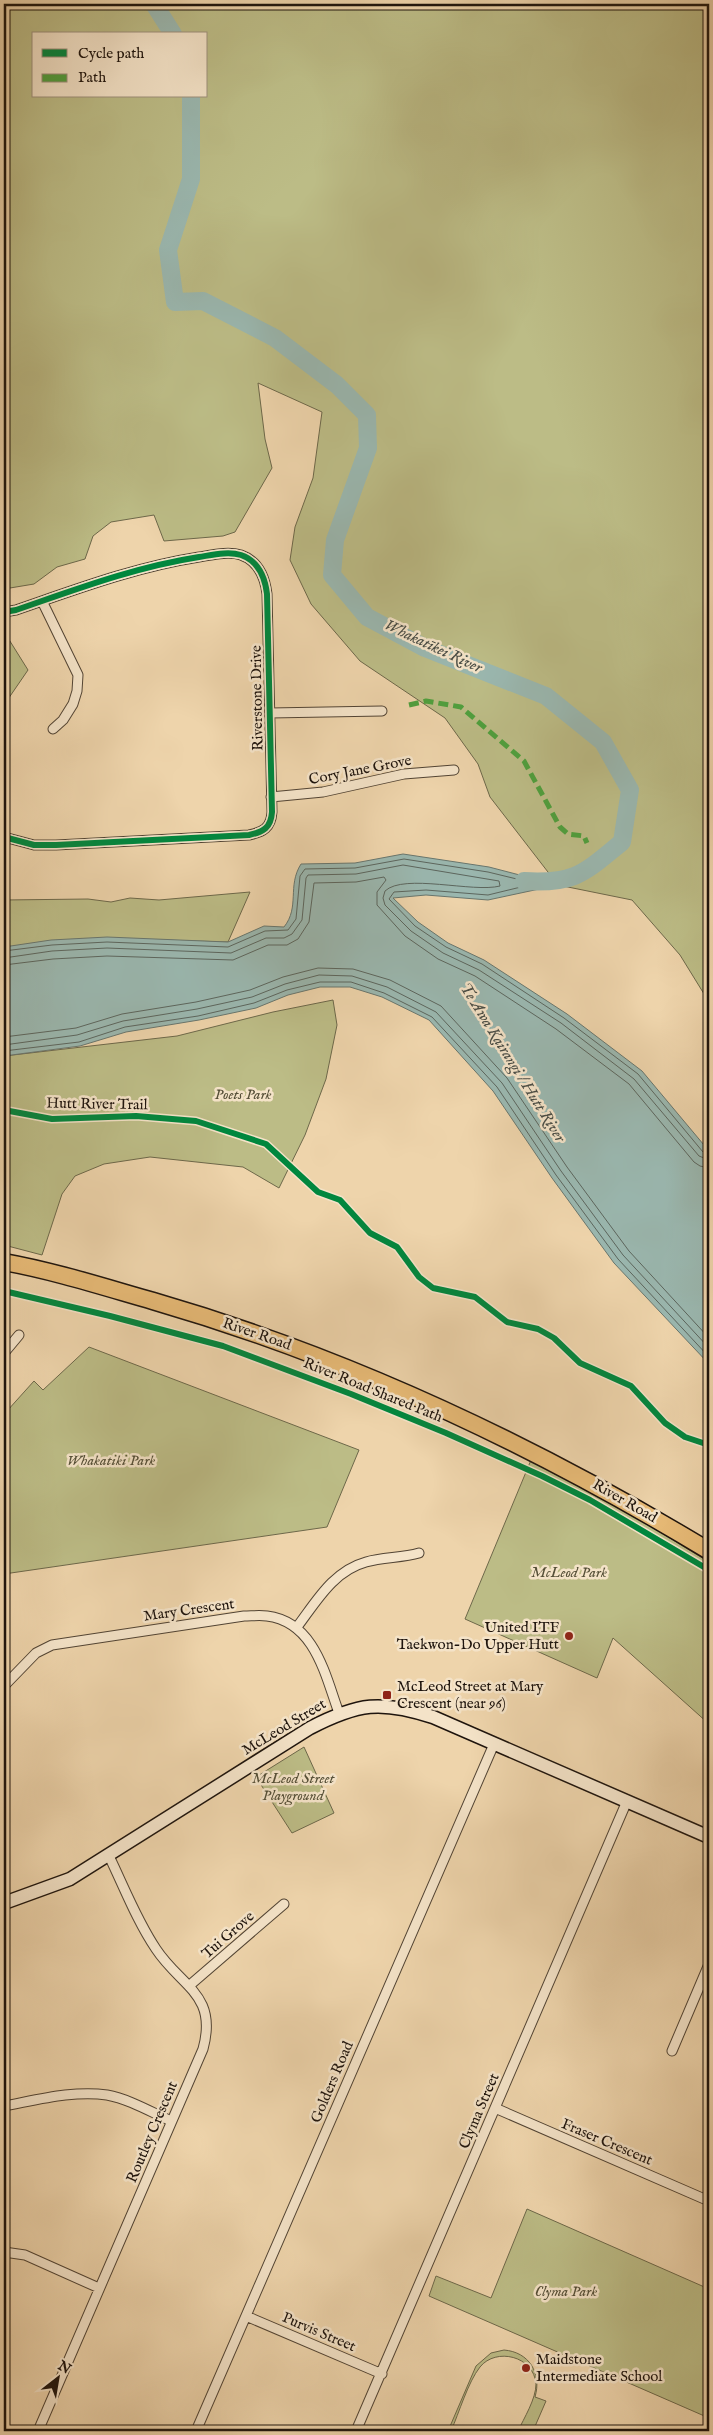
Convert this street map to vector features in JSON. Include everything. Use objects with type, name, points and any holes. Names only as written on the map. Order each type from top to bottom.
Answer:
[{"type":"highway","name":"River Road","points":[[4,1262],[76,1279],[185,1310],[348,1367],[435,1404],[532,1451],[635,1507],[709,1551]]},
{"type":"street","name":"Riverstone Drive","points":[[4,612],[42,601],[90,583],[170,562],[222,554],[244,557],[260,570],[266,584],[272,797],[272,818],[268,827],[259,833],[249,835],[44,846],[4,836]]},
{"type":"street","points":[[42,601],[78,675],[77,691],[73,704],[53,730]]},
{"type":"street","points":[[270,713],[382,711]]},
{"type":"street","name":"Cory Jane Grove","points":[[272,797],[323,792],[413,773],[454,770]]},
{"type":"street","points":[[4,1352],[20,1335]]},
{"type":"street","points":[[339,1713],[317,1654],[308,1638],[297,1627],[325,1589],[352,1568],[366,1562],[419,1553]]},
{"type":"street","name":"Mary Crescent","points":[[4,1686],[44,1648],[71,1640],[244,1616],[267,1616],[297,1627]]},
{"type":"street","name":"McLeod Street","points":[[4,1903],[52,1888],[109,1856],[310,1728],[339,1713],[370,1706],[408,1709],[433,1717],[709,1837]]},
{"type":"street","name":"Golders Road","points":[[196,2431],[494,1744]]},
{"type":"street","name":"Clyma Street","points":[[356,2431],[627,1801]]},
{"type":"street","name":"Routley Crescent","points":[[38,2431],[207,2036],[207,2020],[203,2005],[190,1985],[156,1949],[109,1856]]},
{"type":"street","name":"Tui Grove","points":[[190,1985],[284,1904]]},
{"type":"street","points":[[672,2051],[709,1964]]},
{"type":"street","points":[[4,2106],[62,2096],[107,2095],[125,2100],[171,2120]]},
{"type":"street","name":"Fraser Crescent","points":[[495,2108],[709,2201]]},
{"type":"street","points":[[4,2252],[25,2255],[99,2288]]},
{"type":"street","name":"Purvis Street","points":[[246,2316],[382,2374]]},
{"type":"green space","points":[[4,4],[709,4],[709,1002],[680,955],[632,900],[558,885],[490,797],[478,764],[445,718],[360,661],[311,604],[290,560],[295,527],[313,478],[322,412],[258,383],[265,439],[272,468],[235,532],[223,536],[164,541],[154,515],[111,522],[93,536],[85,559],[57,567],[34,584],[4,589]]},
{"type":"green space","points":[[4,638],[8,638],[28,670],[4,705]]},
{"type":"green space","points":[[250,892],[228,942],[160,940],[4,956],[4,900],[88,899],[111,902],[130,898],[159,900]]},
{"type":"green space","name":"Poets Park","points":[[333,1000],[337,1025],[326,1079],[305,1135],[279,1188],[243,1167],[150,1157],[104,1164],[75,1176],[62,1194],[42,1255],[4,1245],[4,1056],[177,1036],[273,1012]]},
{"type":"green space","name":"Whakatiki Park","points":[[89,1347],[359,1450],[327,1527],[4,1574],[4,1408],[7,1411],[34,1381],[43,1390]]},
{"type":"green space","name":"McLeod Park","points":[[531,1460],[642,1521],[709,1562],[709,1724],[613,1638],[597,1678],[465,1619]]},
{"type":"green space","name":"McLeod Street Playground","points":[[304,1747],[334,1813],[292,1833],[256,1777]]},
{"type":"green space","name":"Clyma Park","points":[[527,2209],[709,2289],[709,2418],[429,2296],[436,2276],[491,2298]]},
{"type":"green space","points":[[504,2350],[520,2355],[532,2365],[537,2380],[535,2397],[546,2401],[533,2431],[518,2431],[534,2396],[536,2384],[534,2374],[522,2361],[504,2356],[495,2357],[480,2367],[468,2389],[451,2431],[448,2431],[476,2366],[491,2353]]},
{"type":"water","name":"Te Awa Kairangi / Hutt River","points":[[403,854],[489,867],[558,885],[488,900],[426,895],[393,898],[418,922],[448,943],[484,960],[567,1014],[642,1071],[709,1151],[709,1364],[614,1263],[552,1178],[493,1091],[429,1020],[382,997],[350,987],[320,987],[288,995],[256,1008],[126,1032],[80,1046],[4,1056],[4,947],[51,940],[107,937],[228,942],[264,926],[284,927],[291,912],[295,880],[301,864],[355,863]]},
{"type":"waterway","name":"Whakatīkei River","points":[[154,4],[172,32]]},
{"type":"waterway","name":"Whakatīkei River","points":[[191,98],[191,179],[168,250],[175,302],[203,301],[275,338],[337,385],[367,415],[368,448],[335,540],[332,575],[367,617],[425,648],[546,696],[603,742],[630,790],[622,842],[588,869],[568,878],[556,881],[524,881]]},
{"type":"marked path","points":[[409,705],[426,701],[461,707],[524,761],[560,827],[568,834],[584,836],[587,843]]},
{"type":"cycle path","points":[[4,612],[16,610],[129,573],[175,561],[231,553],[241,555],[252,561],[260,570],[267,594],[272,812],[268,826],[249,835],[56,845],[34,845],[4,837]]},
{"type":"cycle path","name":"Hutt River Trail","points":[[4,1110],[52,1119],[136,1116],[196,1121],[266,1144],[318,1192],[340,1200],[370,1233],[397,1247],[419,1277],[433,1288],[475,1297],[507,1322],[538,1329],[554,1338],[580,1363],[631,1386],[665,1423],[685,1437],[709,1445]]},
{"type":"cycle path","name":"River Road Shared Path","points":[[4,1291],[110,1316],[223,1346],[351,1394],[446,1433],[542,1476],[590,1500],[709,1570]]},
{"type":"place","name":"United ITF Taekwon-Do Upper Hutt","points":[[569,1636]]},
{"type":"place","name":"McLeod Street at Mary Crescent (near 96)","points":[[387,1695]]},
{"type":"place","name":"Maidstone Intermediate School","points":[[526,2368]]}]
